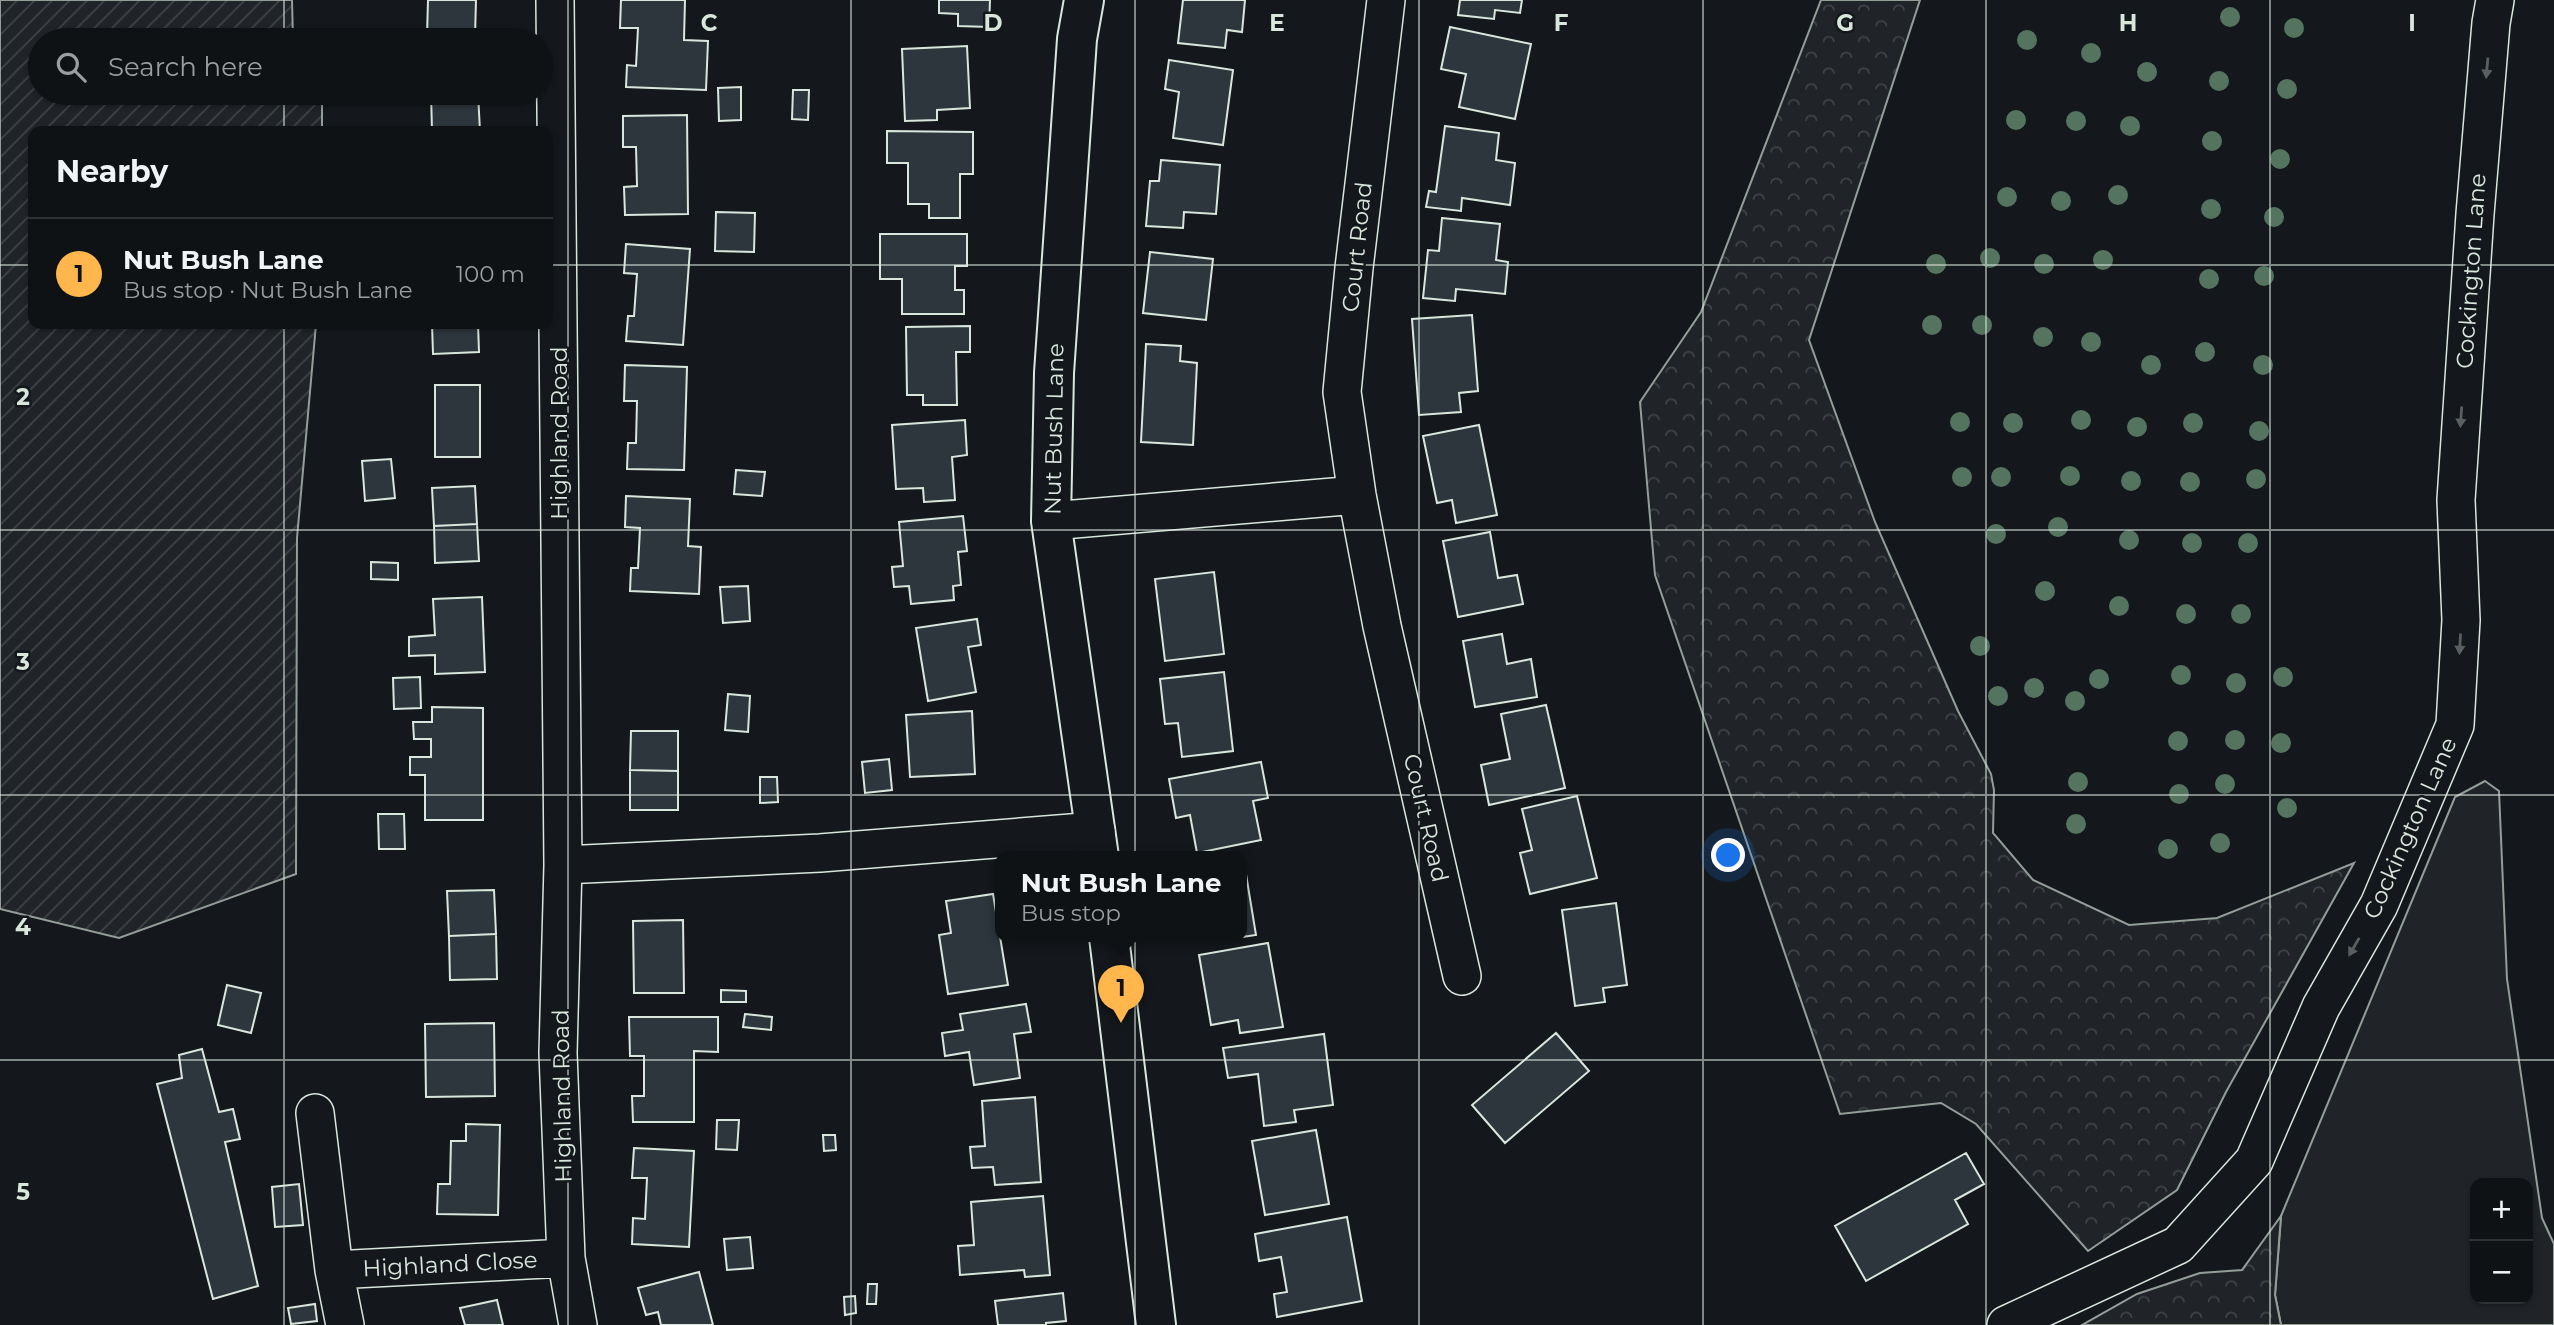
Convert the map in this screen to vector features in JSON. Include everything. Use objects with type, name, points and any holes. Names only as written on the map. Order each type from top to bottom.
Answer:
[{"type":"street","name":"Highland Road","points":[[555,0],[563,865],[558,1053],[566,1258],[578,1325]]},
{"type":"street","name":"Nut Bush Lane","points":[[1084,0],[1077,39],[1055,359],[1051,521],[1098,844]]},
{"type":"street","name":"Court Road","points":[[1386,0],[1342,392],[1357,495],[1382,625],[1462,976]]},
{"type":"street","name":"Cockington Lane","points":[[2006,1325],[2178,1245],[2254,1161],[2321,1007],[2379,905],[2455,725],[2461,620],[2456,500],[2475,214],[2495,0]]},
{"type":"street","points":[[1051,521],[1357,495]]},
{"type":"street","points":[[563,865],[1098,844]]},
{"type":"street","points":[[1110,942],[1156,1325]]},
{"type":"street","name":"Highland Close","points":[[315,1113],[334,1270],[345,1325]]},
{"type":"street","name":"Highland Close","points":[[334,1270],[566,1258]]},
{"type":"green space","points":[[0,0],[292,0],[293,28],[28,28],[28,105],[322,105],[322,126],[28,126],[28,329],[316,329],[297,538],[296,874],[119,938],[0,909]]},
{"type":"green space","points":[[1821,0],[1920,0],[1809,340],[1875,522],[1958,711],[1991,774],[1994,790],[1993,833],[2033,880],[2129,925],[2217,918],[2354,863],[2226,1092],[2177,1190],[2088,1251],[1976,1124],[1941,1103],[1840,1114],[1655,575],[1640,402],[1701,312]]},
{"type":"green space","points":[[2485,781],[2499,791],[2507,979],[2542,1218],[2554,1244],[2554,1325],[2281,1325],[2275,1295],[2281,1216],[2455,797]]},
{"type":"green space","points":[[2281,1216],[2275,1295],[2281,1325],[2082,1325],[2137,1294],[2200,1273],[2242,1270]]},
{"type":"building","points":[[428,0],[476,0],[475,28],[427,28]]},
{"type":"building","points":[[621,0],[685,0],[684,40],[708,41],[706,90],[626,87],[627,65],[636,66],[638,28],[620,28]]},
{"type":"building","points":[[939,0],[990,0],[989,27],[958,26],[958,14],[939,13]]},
{"type":"building","points":[[1183,0],[1245,0],[1242,32],[1227,30],[1225,48],[1178,43]]},
{"type":"building","points":[[1460,0],[1522,0],[1520,13],[1495,10],[1494,19],[1458,15]]},
{"type":"building","points":[[1450,27],[1531,44],[1515,119],[1459,107],[1466,74],[1441,69]]},
{"type":"building","points":[[967,46],[970,108],[937,110],[937,120],[905,121],[902,49]]},
{"type":"building","points":[[1169,60],[1233,70],[1223,145],[1173,138],[1179,92],[1165,89]]},
{"type":"building","points":[[741,87],[741,120],[719,121],[718,88]]},
{"type":"building","points":[[793,90],[809,90],[808,120],[792,119]]},
{"type":"building","points":[[431,105],[479,105],[480,126],[432,126]]},
{"type":"building","points":[[687,115],[688,214],[625,215],[624,187],[637,186],[636,147],[623,147],[623,116]]},
{"type":"building","points":[[1445,126],[1499,133],[1496,160],[1515,163],[1510,205],[1462,198],[1461,211],[1426,207],[1429,191],[1436,192]]},
{"type":"building","points":[[887,131],[973,132],[973,174],[960,174],[960,218],[929,218],[929,204],[908,204],[908,163],[887,163]]},
{"type":"building","points":[[1161,160],[1220,165],[1216,214],[1184,212],[1183,228],[1146,226],[1150,181],[1159,181]]},
{"type":"building","points":[[716,212],[755,213],[754,252],[715,251]]},
{"type":"building","points":[[1442,218],[1500,224],[1496,260],[1508,262],[1505,294],[1456,289],[1455,301],[1423,298],[1428,250],[1439,251]]},
{"type":"building","points":[[880,234],[967,234],[967,266],[955,266],[955,290],[964,290],[964,314],[902,314],[902,279],[880,279]]},
{"type":"building","points":[[626,244],[690,249],[683,345],[626,341],[628,316],[634,316],[637,274],[624,273]]},
{"type":"building","points":[[1150,252],[1213,259],[1206,320],[1143,313]]},
{"type":"building","points":[[1472,315],[1478,391],[1459,393],[1461,412],[1419,415],[1412,319]]},
{"type":"building","points":[[970,326],[970,352],[956,352],[957,405],[923,405],[923,395],[907,395],[906,327]]},
{"type":"building","points":[[432,329],[478,329],[479,352],[433,354]]},
{"type":"building","points":[[1146,344],[1181,346],[1180,361],[1197,363],[1193,445],[1141,442]]},
{"type":"building","points":[[625,365],[687,367],[684,470],[627,469],[628,443],[636,443],[637,401],[624,401]]},
{"type":"building","points":[[435,385],[480,385],[480,457],[435,457]]},
{"type":"building","points":[[965,420],[967,455],[952,457],[955,500],[924,502],[923,488],[896,489],[892,425]]},
{"type":"building","points":[[1479,425],[1497,515],[1456,523],[1452,500],[1437,503],[1423,436]]},
{"type":"building","points":[[391,459],[395,498],[365,501],[362,461]]},
{"type":"building","points":[[736,470],[765,472],[762,496],[734,494]]},
{"type":"building","points":[[475,486],[477,524],[434,526],[432,488]]},
{"type":"building","points":[[626,496],[690,499],[688,546],[701,547],[699,594],[630,591],[631,568],[638,568],[640,528],[625,527]]},
{"type":"building","points":[[963,516],[967,551],[958,552],[961,585],[953,586],[954,600],[911,604],[909,586],[894,587],[892,567],[903,566],[899,522]]},
{"type":"building","points":[[477,524],[479,561],[435,563],[434,526]]},
{"type":"building","points":[[1490,532],[1498,578],[1517,575],[1523,604],[1458,617],[1443,541]]},
{"type":"building","points":[[371,562],[398,563],[398,580],[371,579]]},
{"type":"building","points":[[1214,572],[1224,654],[1165,661],[1155,579]]},
{"type":"building","points":[[748,586],[750,621],[723,623],[720,587]]},
{"type":"building","points":[[482,597],[485,672],[435,674],[435,655],[409,656],[409,637],[435,635],[433,599]]},
{"type":"building","points":[[977,619],[981,645],[968,647],[976,692],[928,701],[916,628]]},
{"type":"building","points":[[1502,634],[1507,664],[1531,659],[1537,697],[1475,707],[1463,641]]},
{"type":"building","points":[[1224,672],[1233,751],[1182,757],[1178,723],[1165,724],[1160,679]]},
{"type":"building","points":[[420,677],[421,708],[394,709],[393,678]]},
{"type":"building","points":[[728,694],[750,696],[748,732],[725,730]]},
{"type":"building","points":[[1546,705],[1565,788],[1489,805],[1481,765],[1510,759],[1501,714]]},
{"type":"building","points":[[432,707],[483,708],[483,820],[425,820],[425,775],[410,775],[410,757],[431,757],[431,739],[414,739],[413,722],[432,722]]},
{"type":"building","points":[[972,711],[975,774],[910,777],[906,715]]},
{"type":"building","points":[[631,731],[678,731],[678,771],[630,770]]},
{"type":"building","points":[[889,759],[892,790],[865,793],[862,762]]},
{"type":"building","points":[[1261,762],[1268,798],[1253,801],[1261,840],[1197,851],[1190,815],[1176,818],[1169,779]]},
{"type":"building","points":[[630,770],[678,771],[678,810],[630,810]]},
{"type":"building","points":[[760,777],[777,777],[778,802],[760,803]]},
{"type":"building","points":[[1577,796],[1597,878],[1530,894],[1520,853],[1532,850],[1522,809]]},
{"type":"building","points":[[378,814],[404,814],[405,849],[379,849]]},
{"type":"building","points":[[1247,880],[1256,935],[1247,936]]},
{"type":"building","points":[[494,890],[496,934],[449,936],[447,891]]},
{"type":"building","points":[[993,894],[995,942],[1001,942],[1008,985],[948,994],[939,935],[951,933],[946,901]]},
{"type":"building","points":[[1616,903],[1627,985],[1603,988],[1605,1002],[1575,1006],[1562,910]]},
{"type":"building","points":[[683,920],[684,993],[634,993],[633,921]]},
{"type":"building","points":[[496,934],[497,979],[450,980],[449,936]]},
{"type":"building","points":[[1268,943],[1283,1027],[1240,1033],[1238,1020],[1211,1025],[1199,955]]},
{"type":"building","points":[[227,985],[261,993],[251,1033],[218,1025]]},
{"type":"building","points":[[721,990],[746,991],[746,1002],[721,1002]]},
{"type":"building","points":[[1026,1004],[1031,1032],[1014,1034],[1020,1078],[974,1085],[969,1052],[945,1056],[942,1033],[963,1030],[960,1014]]},
{"type":"building","points":[[745,1014],[772,1017],[771,1030],[743,1027]]},
{"type":"building","points":[[629,1017],[718,1017],[718,1052],[694,1051],[694,1122],[633,1122],[632,1096],[644,1096],[644,1056],[630,1056]]},
{"type":"building","points":[[494,1023],[495,1096],[426,1097],[425,1024]]},
{"type":"building","points":[[1556,1033],[1589,1071],[1505,1143],[1472,1105]]},
{"type":"building","points":[[1324,1034],[1333,1105],[1294,1110],[1296,1122],[1264,1126],[1258,1074],[1228,1078],[1223,1048]]},
{"type":"building","points":[[202,1049],[219,1112],[233,1109],[240,1139],[225,1142],[258,1286],[213,1299],[157,1084],[182,1078],[179,1055]]},
{"type":"building","points":[[1035,1097],[1041,1182],[995,1185],[993,1167],[972,1168],[970,1147],[985,1146],[982,1101]]},
{"type":"building","points":[[717,1120],[739,1120],[737,1150],[716,1149]]},
{"type":"building","points":[[466,1124],[500,1125],[498,1215],[437,1214],[438,1184],[450,1184],[451,1141],[466,1141]]},
{"type":"building","points":[[1316,1130],[1329,1204],[1265,1215],[1252,1141]]},
{"type":"building","points":[[823,1135],[835,1135],[836,1150],[824,1151]]},
{"type":"building","points":[[634,1148],[694,1151],[689,1247],[632,1244],[633,1218],[645,1219],[647,1178],[632,1178]]},
{"type":"building","points":[[1966,1153],[1984,1184],[1955,1200],[1968,1224],[1866,1281],[1835,1226]]},
{"type":"building","points":[[299,1184],[303,1225],[275,1227],[272,1187]]},
{"type":"building","points":[[1043,1196],[1050,1275],[1025,1277],[1024,1270],[960,1275],[958,1246],[974,1245],[971,1202]]},
{"type":"building","points":[[1347,1217],[1362,1301],[1277,1317],[1274,1294],[1287,1292],[1281,1257],[1259,1261],[1255,1234]]},
{"type":"building","points":[[750,1237],[753,1268],[727,1270],[724,1239]]},
{"type":"building","points":[[699,1272],[713,1325],[661,1325],[658,1312],[646,1315],[638,1288]]},
{"type":"building","points":[[868,1284],[877,1284],[876,1304],[867,1304]]},
{"type":"building","points":[[1063,1293],[1066,1321],[1046,1325],[998,1325],[995,1301]]},
{"type":"building","points":[[855,1296],[856,1313],[845,1315],[844,1297]]},
{"type":"building","points":[[497,1300],[503,1325],[465,1325],[460,1308]]},
{"type":"building","points":[[315,1304],[317,1321],[291,1324],[288,1308]]},
{"type":"place","name":"Nut Bush Lane","points":[[1121,1023]]}]
